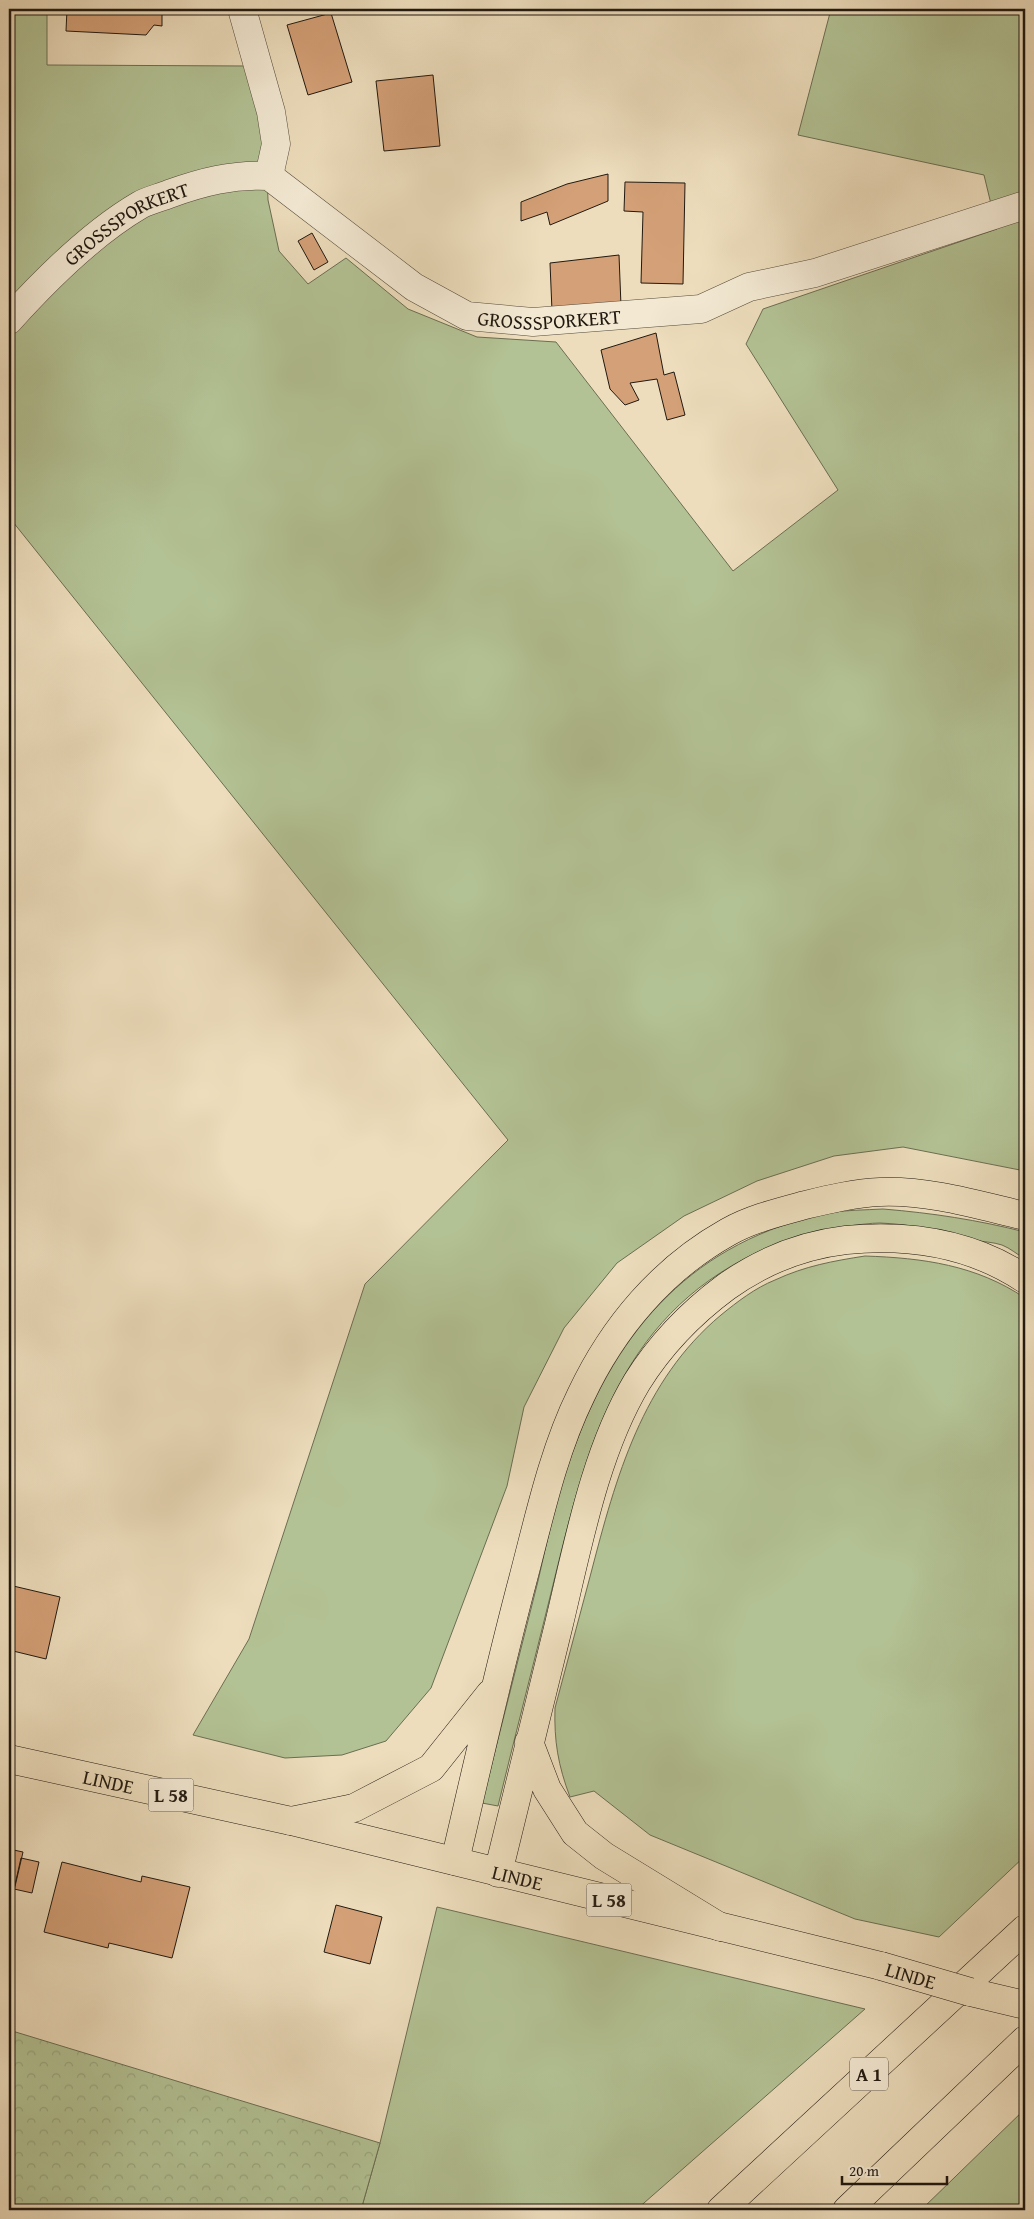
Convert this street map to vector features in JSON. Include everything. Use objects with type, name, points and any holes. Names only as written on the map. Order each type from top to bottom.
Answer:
[{"type":"main road","points":[[455,1861],[494,1689],[536,1526],[557,1456],[580,1397],[606,1345],[643,1299],[684,1260],[730,1230],[777,1212],[837,1197],[881,1192],[940,1196],[1025,1216]]},
{"type":"main road","points":[[498,1873],[581,1535],[598,1475],[613,1432],[637,1382],[667,1341],[702,1305],[746,1273],[788,1253],[833,1242],[878,1237],[925,1240],[969,1250],[1013,1271],[1025,1279]]},
{"type":"main road","points":[[291,1821],[354,1808],[431,1768],[494,1689]]},
{"type":"main road","points":[[529,1742],[547,1790],[575,1833],[604,1856],[720,1927]]},
{"type":"main road","name":"LINDE","points":[[9,1759],[291,1821],[881,1966],[970,1992],[1025,2005]]},
{"type":"main road","name":"A 1","points":[[721,2210],[1022,1929]]},
{"type":"main road","points":[[846,2210],[1025,2040]]},
{"type":"street","points":[[242,9],[271,112],[275,136],[276,144],[269,176]]},
{"type":"street","name":"GROSSSPORKERT","points":[[9,320],[28,299],[102,230],[142,204],[213,180],[246,175],[269,176],[414,287],[467,316],[533,322],[701,308],[749,286],[816,273],[1025,205]]},
{"type":"green space","points":[[9,9],[47,9],[47,65],[247,66],[265,118],[268,200],[279,251],[308,284],[346,258],[408,309],[477,337],[556,342],[733,571],[838,490],[746,344],[763,309],[997,229],[984,175],[798,135],[831,9],[1025,9],[1025,1171],[903,1147],[834,1156],[757,1181],[684,1216],[617,1263],[564,1328],[524,1407],[507,1486],[431,1688],[386,1741],[342,1755],[285,1758],[193,1735],[249,1639],[365,1284],[508,1140],[9,517]]},
{"type":"green space","points":[[883,1209],[955,1218],[1025,1232],[1025,1259],[1002,1245],[916,1227],[880,1223],[821,1230],[769,1247],[744,1259],[699,1288],[662,1323],[633,1361],[610,1404],[591,1450],[562,1547],[498,1806],[482,1803],[562,1483],[591,1406],[613,1365],[638,1329],[668,1296],[701,1268],[738,1245],[781,1226],[828,1213]]},
{"type":"green space","points":[[865,1256],[928,1261],[948,1265],[987,1278],[1025,1298],[1025,1856],[939,1937],[855,1919],[650,1835],[594,1791],[570,1797],[562,1774],[556,1742],[555,1708],[611,1501],[636,1433],[652,1400],[671,1370],[694,1341],[721,1315],[760,1287],[786,1275],[808,1268]]},
{"type":"green space","points":[[437,1907],[865,2009],[636,2210],[361,2210],[380,2143]]},
{"type":"green space","points":[[9,2030],[380,2143],[361,2210],[9,2210]]},
{"type":"green space","points":[[1025,2109],[1025,2210],[921,2210]]},
{"type":"building","points":[[67,9],[162,9],[162,26],[154,25],[146,35],[66,31]]},
{"type":"building","points":[[331,13],[352,82],[308,95],[287,25]]},
{"type":"building","points":[[433,75],[440,146],[384,151],[376,81]]},
{"type":"building","points":[[608,174],[608,201],[550,225],[547,212],[521,221],[521,202],[567,184]]},
{"type":"building","points":[[625,182],[685,183],[683,284],[641,283],[643,212],[624,211]]},
{"type":"building","points":[[312,233],[328,262],[314,270],[298,241]]},
{"type":"building","points":[[619,255],[621,306],[552,311],[550,263]]},
{"type":"building","points":[[656,333],[664,375],[674,372],[685,415],[667,420],[657,379],[630,383],[639,400],[625,405],[610,389],[601,350]]},
{"type":"building","points":[[9,1585],[60,1597],[46,1659],[9,1650]]},
{"type":"building","points":[[9,1849],[23,1852],[10,1908],[9,1908]]},
{"type":"building","points":[[21,1858],[39,1862],[32,1893],[14,1889]]},
{"type":"building","points":[[62,1862],[141,1882],[142,1876],[190,1887],[172,1958],[109,1943],[108,1948],[44,1932]]},
{"type":"building","points":[[336,1905],[382,1917],[370,1964],[324,1952]]}]
